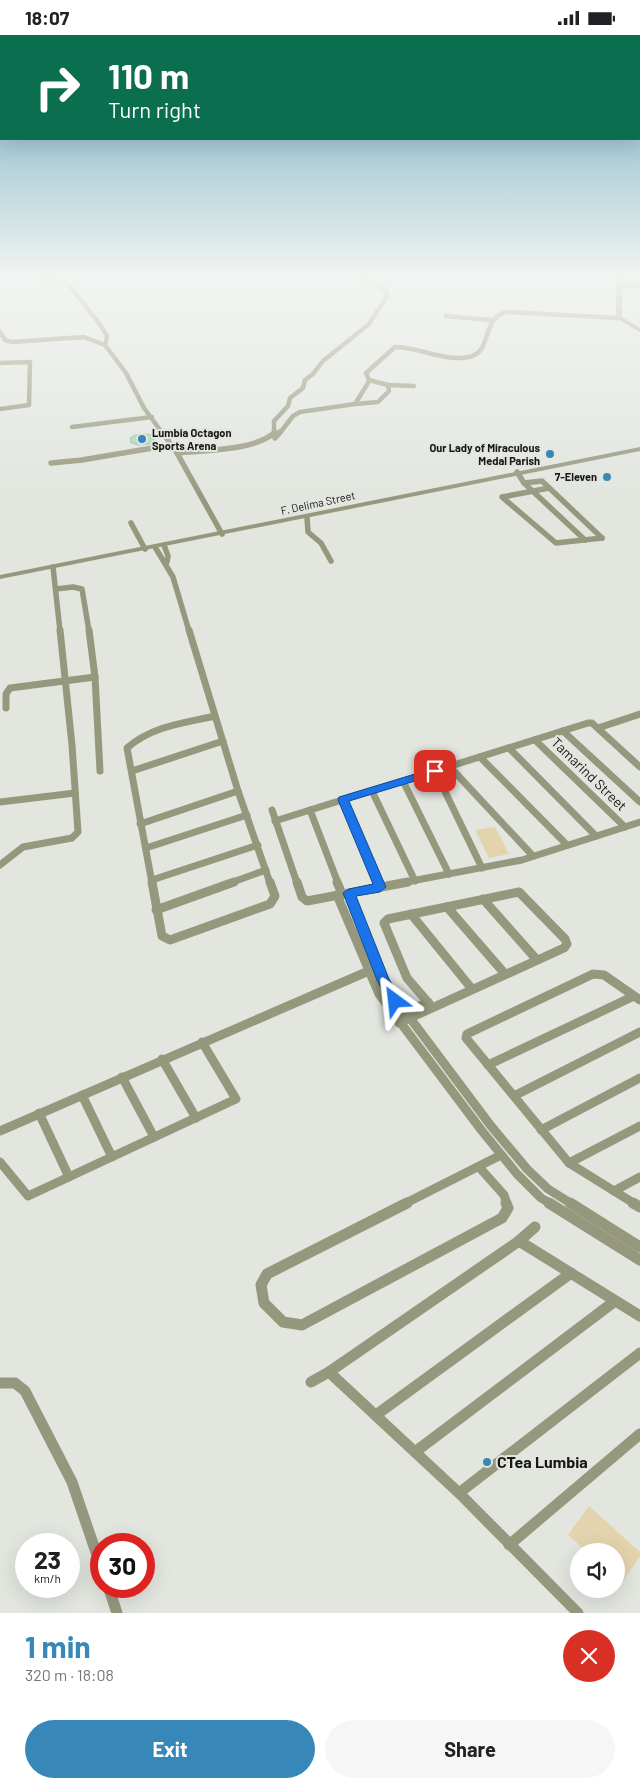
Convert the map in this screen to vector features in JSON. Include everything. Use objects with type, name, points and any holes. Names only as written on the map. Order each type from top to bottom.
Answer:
[{"type":"street","points":[[110,352],[126,373],[144,408],[177,453],[222,533]]},
{"type":"street","points":[[177,453],[257,443],[273,435],[275,433],[274,421],[288,406],[290,398],[300,392],[306,380],[323,361],[335,352]]},
{"type":"street","points":[[369,380],[366,373],[390,352]]},
{"type":"street","points":[[422,352],[454,357],[467,357],[478,352]]},
{"type":"street","points":[[0,363],[30,362],[31,380],[29,405],[0,409]]},
{"type":"street","points":[[369,380],[388,385],[414,386]]},
{"type":"street","points":[[355,404],[369,380]]},
{"type":"street","points":[[275,438],[293,416],[300,413],[378,402],[389,391],[388,385]]},
{"type":"street","points":[[72,427],[152,417]]},
{"type":"street","points":[[51,463],[82,460],[170,445]]},
{"type":"street","name":"F. Delima Street","points":[[0,577],[307,517],[517,472],[640,449]]},
{"type":"street","points":[[517,472],[524,483],[585,539]]},
{"type":"street","points":[[524,483],[540,480],[549,488],[602,538],[555,543],[502,497],[549,488]]},
{"type":"street","points":[[307,517],[308,532],[321,543],[331,561]]},
{"type":"street","points":[[131,523],[144,549]]},
{"type":"street","points":[[164,545],[168,556],[167,562],[186,617],[238,791],[275,897],[270,904],[180,938],[170,940],[162,936],[156,910],[127,748],[135,739],[161,729],[215,716]]},
{"type":"street","points":[[155,547],[159,557],[167,562]]},
{"type":"street","points":[[0,865],[23,847],[66,839],[76,835],[78,828],[53,567]]},
{"type":"street","points":[[56,589],[73,587],[82,589],[88,614],[95,677],[100,771]]},
{"type":"street","points":[[6,708],[6,694],[10,688],[95,677]]},
{"type":"street","points":[[598,729],[640,715]]},
{"type":"street","points":[[275,821],[589,723],[640,767]]},
{"type":"street","points":[[563,731],[640,802]]},
{"type":"street","name":"Tamarind Street","points":[[535,740],[625,827]]},
{"type":"street","points":[[132,771],[223,741]]},
{"type":"street","points":[[509,748],[596,836]]},
{"type":"street","points":[[480,757],[567,845]]},
{"type":"street","points":[[450,767],[534,856]]},
{"type":"street","points":[[435,771],[482,868]]},
{"type":"street","points":[[403,781],[449,874]]},
{"type":"street","points":[[140,824],[238,791]]},
{"type":"street","points":[[372,791],[415,881]]},
{"type":"street","points":[[0,802],[75,793]]},
{"type":"street","points":[[343,800],[380,887]]},
{"type":"street","points":[[310,810],[342,894],[342,908],[373,969]]},
{"type":"street","points":[[272,811],[303,899],[310,900],[482,868],[534,856],[640,822]]},
{"type":"street","points":[[146,848],[246,815]]},
{"type":"street","points":[[152,880],[258,845]]},
{"type":"street","points":[[156,910],[266,870]]},
{"type":"street","points":[[402,1018],[472,989],[564,947],[567,944],[565,939],[519,892],[388,919],[384,923],[407,978],[430,1005]]},
{"type":"street","points":[[342,894],[354,906],[379,994],[402,1018],[538,1181],[640,1247]]},
{"type":"street","points":[[483,899],[537,960]]},
{"type":"street","points":[[342,908],[354,906]]},
{"type":"street","points":[[447,907],[505,974]]},
{"type":"street","points":[[411,914],[472,989]]},
{"type":"street","points":[[0,1131],[162,1059],[373,969]]},
{"type":"street","points":[[637,998],[604,975],[597,973],[589,975],[467,1035],[466,1038],[569,1163],[640,1207]]},
{"type":"street","points":[[488,1065],[637,998]]},
{"type":"street","points":[[402,1018],[503,1158],[529,1188],[541,1198],[640,1258]]},
{"type":"street","points":[[514,1096],[640,1033]]},
{"type":"street","points":[[0,1162],[28,1196],[236,1099],[202,1042]]},
{"type":"street","points":[[162,1059],[196,1118]]},
{"type":"street","points":[[122,1077],[154,1137]]},
{"type":"street","points":[[542,1130],[640,1078]]},
{"type":"street","points":[[82,1095],[112,1157]]},
{"type":"street","points":[[40,1113],[69,1177]]},
{"type":"street","points":[[569,1163],[640,1126]]},
{"type":"street","points":[[479,1167],[504,1195],[508,1208],[502,1218],[302,1325],[283,1322],[264,1303],[261,1285],[267,1274],[479,1167],[515,1155]]},
{"type":"street","points":[[614,1191],[640,1177]]},
{"type":"street","points":[[541,1198],[548,1189]]},
{"type":"street","points":[[310,1382],[329,1373],[519,1241],[535,1227]]},
{"type":"street","points":[[519,1241],[640,1316]]},
{"type":"street","points":[[376,1415],[571,1273]]},
{"type":"street","points":[[415,1452],[615,1301]]},
{"type":"street","points":[[459,1493],[640,1353]]},
{"type":"street","points":[[329,1373],[459,1493],[578,1613]]},
{"type":"street","points":[[0,1383],[14,1383],[25,1391],[72,1482],[90,1535]]},
{"type":"street","points":[[509,1545],[640,1434]]},
{"type":"street","points":[[112,1598],[117,1613]]},
{"type":"shaded area","points":[[495,827],[509,854],[489,858],[475,830]]},
{"type":"shaded area","points":[[589,1506],[640,1552],[640,1556],[625,1578],[625,1543],[577,1543],[568,1535]]},
{"type":"building","name":"Lumbia Octagon Sports Arena","points":[[135,435],[153,435],[154,440],[150,444],[138,445],[131,443],[130,438]]},
{"type":"place","name":"Lumbia Octagon Sports Arena","points":[[142,439]]},
{"type":"place","name":"Our Lady of Miraculous Medal Parish","points":[[550,454]]},
{"type":"place","name":"7-Eleven","points":[[607,477]]},
{"type":"place","name":"CTea Lumbia","points":[[487,1462]]},
{"type":"route","points":[[395,1001],[388,991],[371,952],[349,893],[380,887],[343,800],[435,771]]}]
